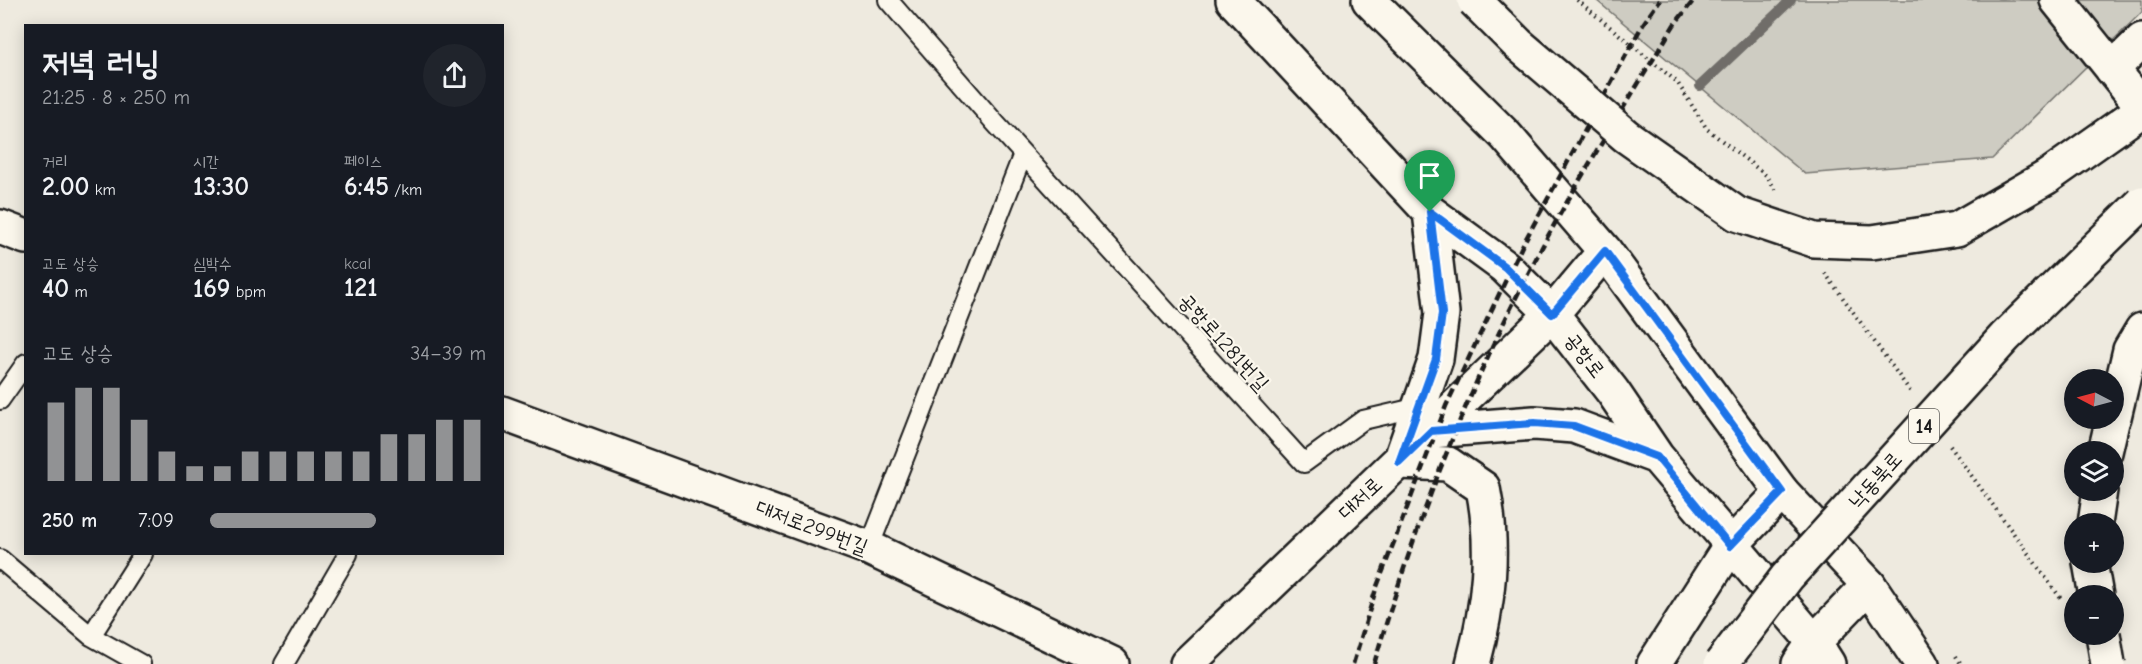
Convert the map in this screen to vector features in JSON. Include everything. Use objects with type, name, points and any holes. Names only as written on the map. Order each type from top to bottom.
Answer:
[{"type":"main road","name":"공항로","points":[[1233,0],[1430,212],[1505,267],[1552,314],[1613,392],[1657,457],[1730,546],[1814,657]]},
{"type":"main road","points":[[1369,0],[1506,136],[1605,251],[1782,492],[1869,585],[1922,664]]},
{"type":"main road","points":[[1474,0],[1518,44],[1626,136],[1737,214],[1814,240],[1872,242],[1956,230],[2047,177],[2142,108],[2057,0]]},
{"type":"main road","points":[[2112,69],[2142,40]]},
{"type":"main road","name":"낙동북로","points":[[1721,664],[1787,577],[2005,337],[2142,203]]},
{"type":"main road","points":[[1425,419],[1442,313],[1430,212]]},
{"type":"main road","points":[[0,227],[24,236]]},
{"type":"main road","points":[[1473,664],[1479,641],[1491,563],[1491,525],[1483,488],[1448,464],[1399,462],[1425,419],[1552,314],[1605,251]]},
{"type":"main road","points":[[2124,374],[2130,350],[2142,330]]},
{"type":"main road","name":"대저로299번길","points":[[504,413],[869,548],[1112,664]]},
{"type":"main road","points":[[1425,419],[1574,426],[1657,457]]},
{"type":"main road","name":"대저로","points":[[1187,664],[1399,462]]},
{"type":"main road","points":[[1654,664],[1730,546],[1782,492]]},
{"type":"main road","points":[[1814,657],[1869,585]]},
{"type":"main road","points":[[2105,645],[2108,664]]},
{"type":"lane","name":"공항로1281번길","points":[[888,0],[1023,154],[1304,463],[1364,420],[1425,419]]},
{"type":"lane","points":[[869,548],[1023,154]]},
{"type":"lane","points":[[0,400],[24,366]]},
{"type":"lane","points":[[92,636],[142,555]]},
{"type":"lane","points":[[284,664],[347,555]]},
{"type":"lane","points":[[0,559],[92,636],[141,664]]},
{"type":"path","points":[[1577,0],[1677,82],[1707,129],[1767,176],[1779,196]]},
{"type":"path","points":[[1823,268],[1912,395]]},
{"type":"path","points":[[1948,443],[2068,585]]},
{"type":"shaded area","points":[[1596,0],[2142,0],[2142,12],[1992,159],[1805,174]]},
{"type":"waterway","points":[[1700,86],[1791,0]]},
{"type":"railway","points":[[1353,664],[1376,589],[1446,406],[1522,246],[1643,24],[1660,0]]},
{"type":"railway","points":[[1374,664],[1409,554],[1450,445],[1521,287],[1578,182],[1674,25],[1694,0]]},
{"type":"route","points":[[1430,212],[1505,267],[1552,314],[1605,251],[1782,492],[1730,546],[1657,457],[1574,426],[1534,423],[1431,431],[1399,462],[1436,359],[1442,313],[1430,212]]}]
